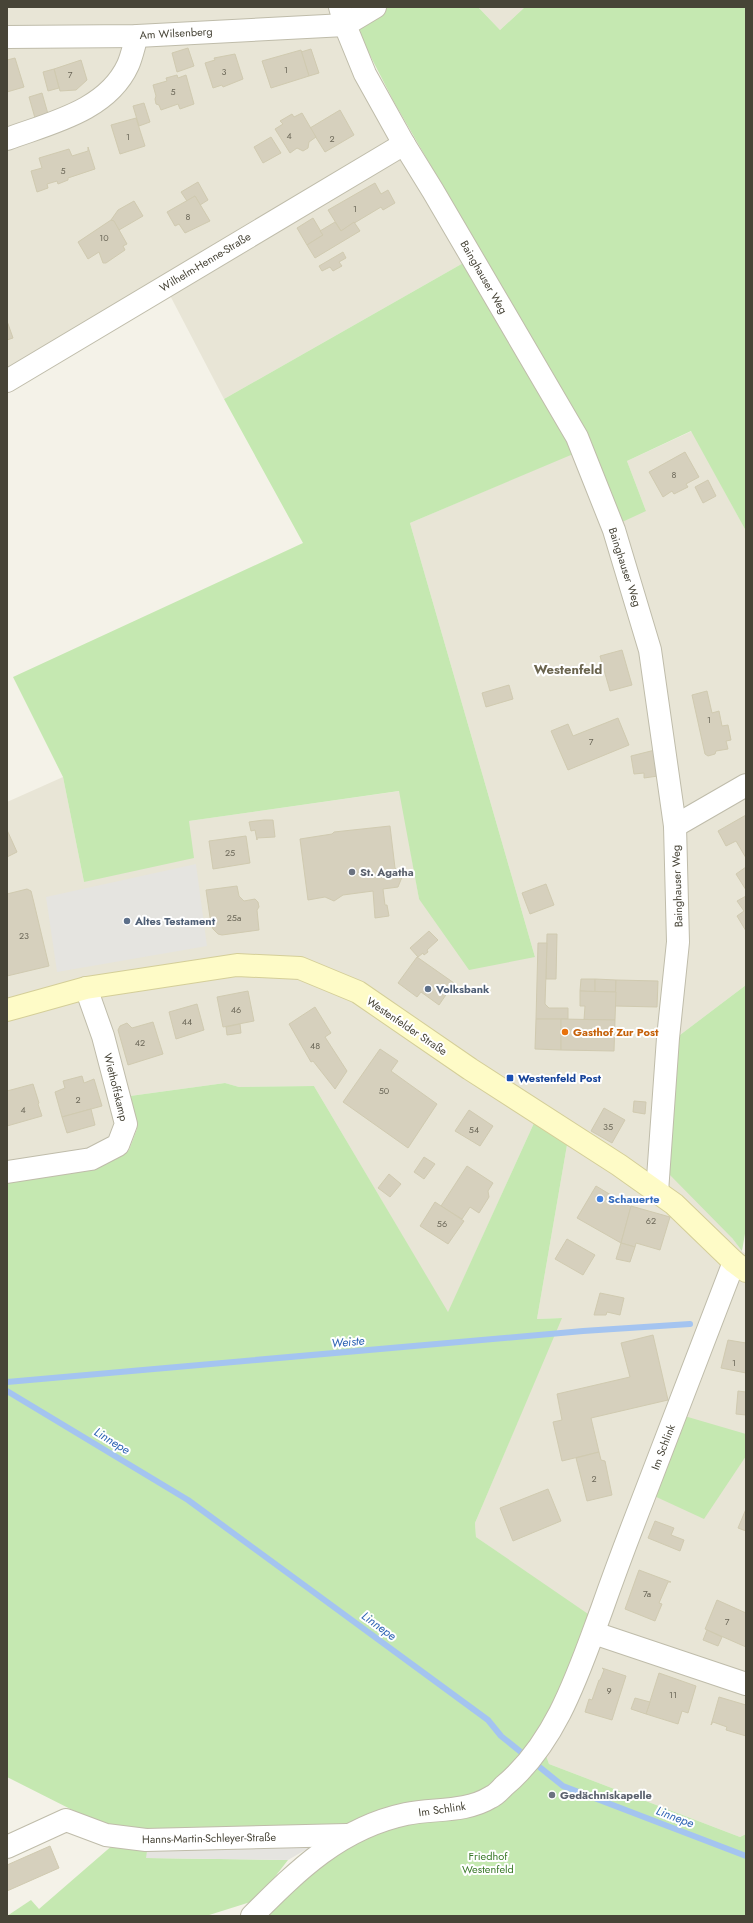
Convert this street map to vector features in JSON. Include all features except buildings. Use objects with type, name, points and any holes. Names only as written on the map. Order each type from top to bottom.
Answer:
[{"type":"main road","name":"Westenfelder Straße","points":[[7,1010],[86,988],[237,965],[300,968],[358,992],[470,1069],[619,1166],[674,1204],[740,1267]]},
{"type":"street","points":[[342,16],[375,7]]},
{"type":"street","name":"Am Wilsenberg","points":[[7,37],[136,36],[342,16]]},
{"type":"street","name":"Bainghauser Weg","points":[[342,16],[365,74],[404,144],[577,437],[614,530],[650,650],[675,826],[678,942],[668,1031],[657,1192]]},
{"type":"street","points":[[7,139],[79,111],[100,100],[115,86],[128,65],[136,36]]},
{"type":"street","name":"Wilhelm-Henne-Straße","points":[[7,381],[404,144]]},
{"type":"street","points":[[675,826],[746,786]]},
{"type":"street","name":"Wiethoffskamp","points":[[7,1172],[91,1159],[118,1144],[126,1124],[103,1036],[86,988]]},
{"type":"street","name":"Im Schlink","points":[[252,1916],[305,1864],[347,1836],[367,1826],[400,1816],[465,1808],[491,1797],[519,1774],[542,1745],[566,1699],[594,1633],[699,1351],[740,1267]]},
{"type":"street","points":[[594,1633],[746,1684]]},
{"type":"street","name":"Hanns-Martin-Schleyer-Straße","points":[[7,1847],[66,1820],[106,1835],[146,1840],[347,1836]]},
{"type":"shaded area","points":[[7,7],[356,7],[335,18],[465,262],[224,399],[163,282],[7,369]]},
{"type":"shaded area","points":[[478,7],[525,7],[500,30]]},
{"type":"shaded area","points":[[692,431],[746,531],[746,985],[676,1038],[732,1238],[746,1254],[746,1834],[740,1837],[549,1764],[544,1750],[591,1617],[476,1537],[475,1523],[561,1318],[537,1319],[567,1145],[534,1123],[448,1313],[314,1086],[239,1087],[225,1083],[130,1096],[137,1129],[129,1150],[104,1165],[7,1181],[7,802],[63,777],[84,882],[189,821],[400,791],[419,899],[535,957],[410,523],[590,446],[646,511],[627,461]]},
{"type":"shaded area","name":"Altes Testament","points":[[196,864],[207,946],[57,972],[46,897]]},
{"type":"shaded area","points":[[148,1844],[312,1846],[288,1860],[146,1858]]},
{"type":"green space","points":[[383,7],[478,7],[500,30],[525,7],[746,7],[746,531],[691,431],[627,461],[646,511],[620,523],[476,244],[394,102],[356,28]]},
{"type":"green space","points":[[465,262],[578,452],[410,523],[535,957],[469,970],[419,899],[399,791],[189,821],[194,858],[84,882],[63,777],[13,677],[303,543],[224,399]]},
{"type":"green space","points":[[746,985],[746,1228],[742,1251],[732,1238],[669,1174],[676,1038]]},
{"type":"green space","points":[[225,1083],[239,1087],[314,1086],[448,1312],[534,1123],[567,1145],[537,1319],[562,1318],[475,1523],[476,1537],[591,1616],[537,1742],[492,1789],[355,1826],[112,1830],[7,1777],[7,1181],[104,1165],[129,1150],[137,1129],[130,1096]]},
{"type":"green space","points":[[681,1415],[746,1434],[746,1456],[704,1519],[652,1495]]},
{"type":"green space","name":"Friedhof Westenfeld","points":[[544,1750],[549,1764],[740,1837],[746,1834],[746,1916],[260,1916],[301,1874],[374,1830],[455,1814]]},
{"type":"green space","points":[[114,1844],[148,1844],[147,1858],[288,1860],[257,1900],[206,1916],[7,1916],[31,1900],[39,1909]]},
{"type":"waterway","name":"Weiste","points":[[7,1382],[583,1331],[690,1324]]},
{"type":"waterway","name":"Linnepe","points":[[7,1391],[188,1500],[488,1720],[501,1736],[563,1786],[746,1856]]},
{"type":"place","name":"St. Agatha","points":[[352,872]]},
{"type":"place","name":"Altes Testament","points":[[127,921]]},
{"type":"place","name":"Volksbank","points":[[428,989]]},
{"type":"place","name":"Gasthof Zur Post","points":[[565,1032]]},
{"type":"place","name":"Westenfeld Post","points":[[510,1078]]},
{"type":"place","name":"Schauerte","points":[[600,1199]]},
{"type":"place","name":"Gedächniskapelle","points":[[552,1795]]},
{"type":"district","name":"Westenfeld","points":[[568,669]]}]
